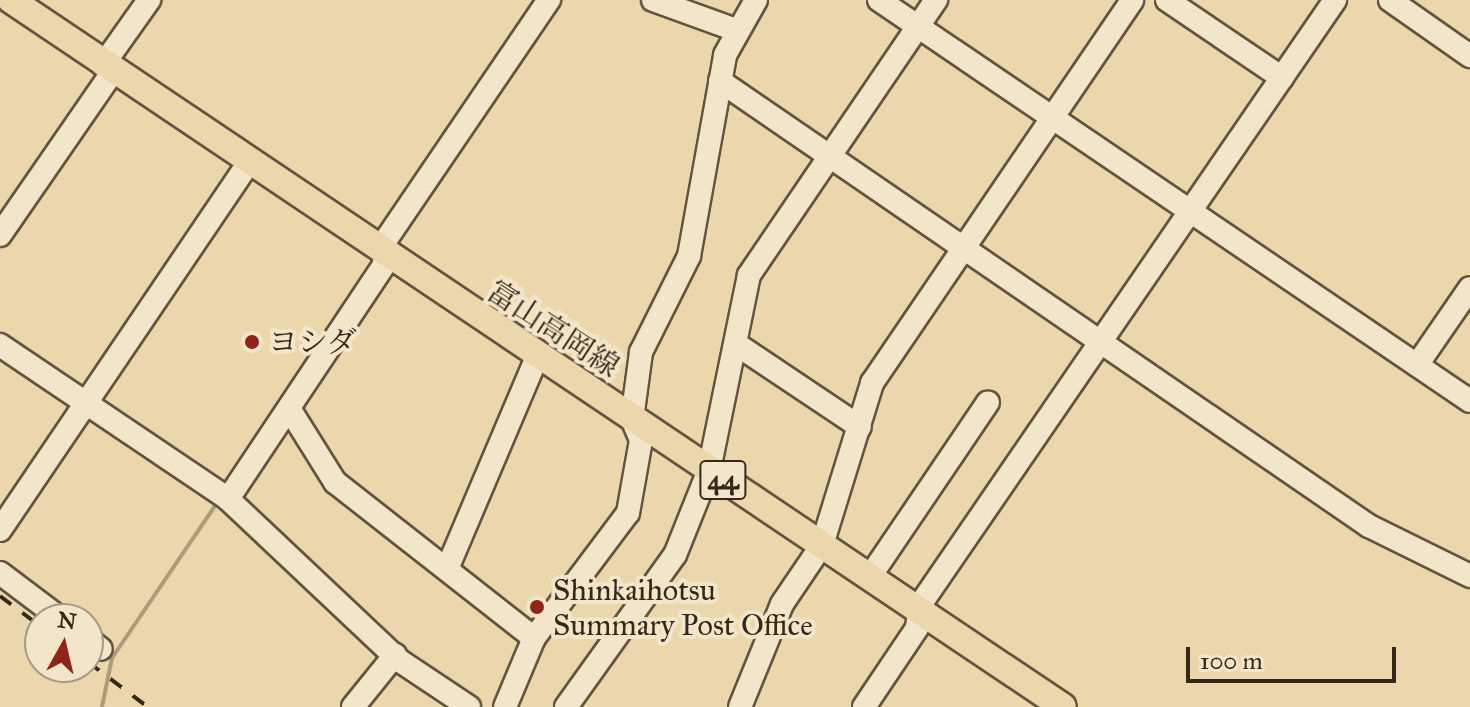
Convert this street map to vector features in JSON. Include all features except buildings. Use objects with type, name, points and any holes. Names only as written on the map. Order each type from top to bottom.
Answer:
[{"type":"main road","name":"富山高岡線","points":[[11,0],[381,254],[822,545],[1053,704]]},
{"type":"street","points":[[0,235],[149,0]]},
{"type":"street","points":[[228,499],[384,265],[381,254],[549,0]]},
{"type":"street","points":[[653,0],[736,30]]},
{"type":"street","points":[[505,707],[534,638],[628,513],[641,440],[632,419],[641,352],[689,256],[720,81],[736,30],[756,0]]},
{"type":"street","points":[[879,0],[1470,401]]},
{"type":"street","points":[[566,707],[675,555],[709,470],[749,275],[936,0]]},
{"type":"street","points":[[740,707],[782,604],[822,545],[872,383],[1132,0]]},
{"type":"street","points":[[1167,0],[1282,78]]},
{"type":"street","points":[[864,707],[921,614],[1103,340],[1335,0]]},
{"type":"street","points":[[1390,0],[1470,56]]},
{"type":"street","points":[[720,81],[965,245],[1369,526],[1470,576]]},
{"type":"street","points":[[0,530],[88,405],[248,164]]},
{"type":"street","points":[[1417,365],[1470,288]]},
{"type":"street","points":[[736,344],[860,427]]},
{"type":"street","points":[[0,345],[228,499],[395,655],[469,707]]},
{"type":"street","points":[[447,569],[537,357]]},
{"type":"street","points":[[869,578],[988,402]]},
{"type":"street","points":[[290,410],[335,482],[534,638]]},
{"type":"street","points":[[0,573],[40,603]]},
{"type":"street","points":[[353,707],[395,655]]},
{"type":"waterway","points":[[102,707],[112,658],[217,503]]},
{"type":"railway","points":[[0,596],[24,614]]},
{"type":"railway","points":[[104,674],[148,707]]},
{"type":"place","name":"ヨシダ","points":[[252,342]]},
{"type":"place","name":"Shinkaihotsu Summary Post Office","points":[[537,607]]}]
